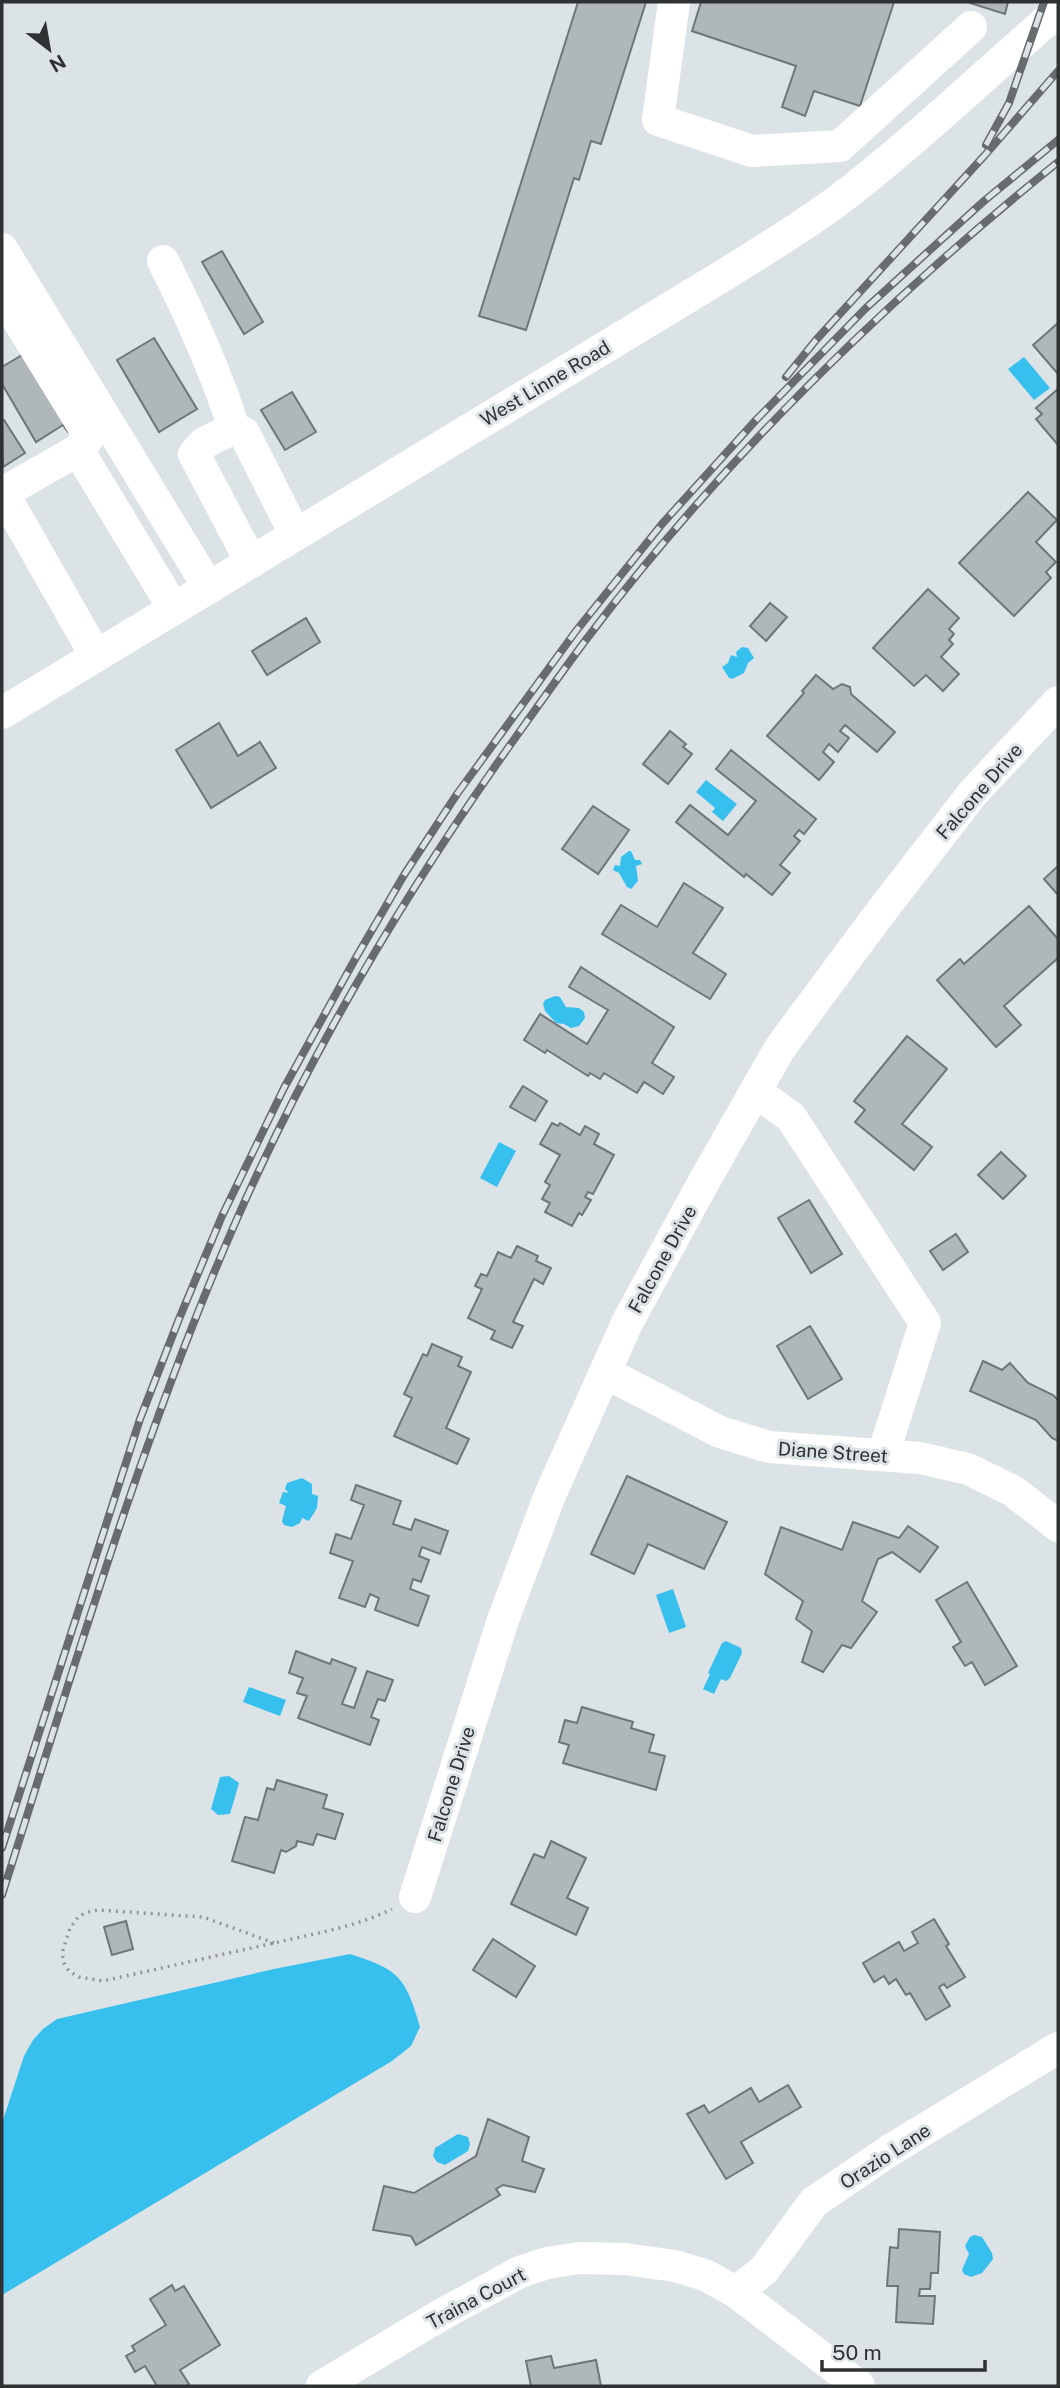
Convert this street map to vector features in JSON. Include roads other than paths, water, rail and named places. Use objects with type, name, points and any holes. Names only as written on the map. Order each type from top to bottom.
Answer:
[{"type":"street","points":[[674,2],[658,120],[752,151],[840,146],[971,27]]},
{"type":"street","name":"West Linne Road","points":[[2,713],[802,226],[893,156],[1058,11]]},
{"type":"street","points":[[2,249],[209,588]]},
{"type":"street","points":[[163,261],[216,374],[234,428],[243,433],[295,534]]},
{"type":"street","points":[[2,294],[86,431],[87,440],[78,450],[3,493],[96,656]]},
{"type":"street","points":[[234,428],[204,443],[194,454],[251,562]]},
{"type":"street","points":[[78,450],[174,608]]},
{"type":"street","name":"Falcone Drive","points":[[415,1898],[503,1620],[550,1495],[627,1323],[780,1048],[973,793],[1058,702]]},
{"type":"street","points":[[756,1092],[792,1117],[925,1323],[883,1455]]},
{"type":"street","name":"Diane Street","points":[[606,1373],[720,1432],[769,1447],[920,1458],[968,1469],[1013,1490],[1058,1526]]},
{"type":"street","name":"Orazio Lane","points":[[736,2292],[764,2270],[814,2202],[889,2151],[1058,2048]]},
{"type":"street","name":"Traina Court","points":[[323,2386],[520,2272],[572,2258],[625,2259],[675,2266],[705,2275],[736,2292],[859,2386]]},
{"type":"water","points":[[1024,357],[1050,388],[1034,400],[1008,369]]},
{"type":"water","points":[[742,647],[748,648],[754,658],[748,663],[744,673],[729,678],[722,667],[728,663],[731,655],[737,657],[736,652]]},
{"type":"water","points":[[706,780],[737,804],[723,821],[712,812],[715,808],[696,792]]},
{"type":"water","points":[[629,851],[635,860],[640,860],[642,864],[636,866],[638,881],[631,889],[619,873],[613,870],[615,865],[620,866],[621,857]]},
{"type":"water","points":[[560,997],[566,1007],[579,1008],[584,1012],[585,1018],[579,1026],[571,1028],[556,1023],[545,1011],[545,1000]]},
{"type":"water","points":[[499,1142],[516,1151],[497,1187],[480,1178]]},
{"type":"water","points":[[302,1478],[312,1484],[312,1494],[318,1496],[317,1508],[309,1521],[302,1518],[300,1523],[292,1527],[284,1525],[282,1521],[286,1506],[279,1503],[283,1492],[289,1493],[285,1489],[287,1483]]},
{"type":"water","points":[[673,1589],[686,1627],[669,1633],[656,1595]]},
{"type":"water","points":[[726,1641],[741,1648],[742,1653],[730,1678],[726,1681],[721,1679],[714,1694],[703,1689],[722,1643]]},
{"type":"water","points":[[249,1687],[286,1700],[280,1716],[243,1702]]},
{"type":"water","points":[[229,1776],[239,1783],[230,1814],[218,1815],[211,1809],[220,1777]]},
{"type":"water","points":[[350,1954],[380,1965],[404,1986],[420,2027],[411,2046],[392,2061],[2,2295],[2,2123],[24,2056],[43,2029],[57,2019]]},
{"type":"water","points":[[458,2134],[468,2137],[468,2151],[445,2165],[437,2162],[433,2156],[435,2148]]},
{"type":"water","points":[[974,2235],[982,2237],[993,2259],[982,2273],[971,2277],[962,2270],[969,2254],[965,2246]]},
{"type":"railway","points":[[986,145],[1009,103],[1044,2]]},
{"type":"railway","points":[[786,377],[816,340],[1058,71]]},
{"type":"railway","points":[[2,1848],[140,1419],[179,1319],[222,1216],[284,1088],[404,875],[457,794],[576,631],[662,524],[756,420],[866,308],[984,201],[1058,140]]},
{"type":"railway","points":[[2,1895],[109,1558],[199,1309],[233,1228],[294,1099],[362,973],[399,912],[477,793],[568,664],[691,510],[806,387],[867,328],[929,271],[1058,162]]}]
